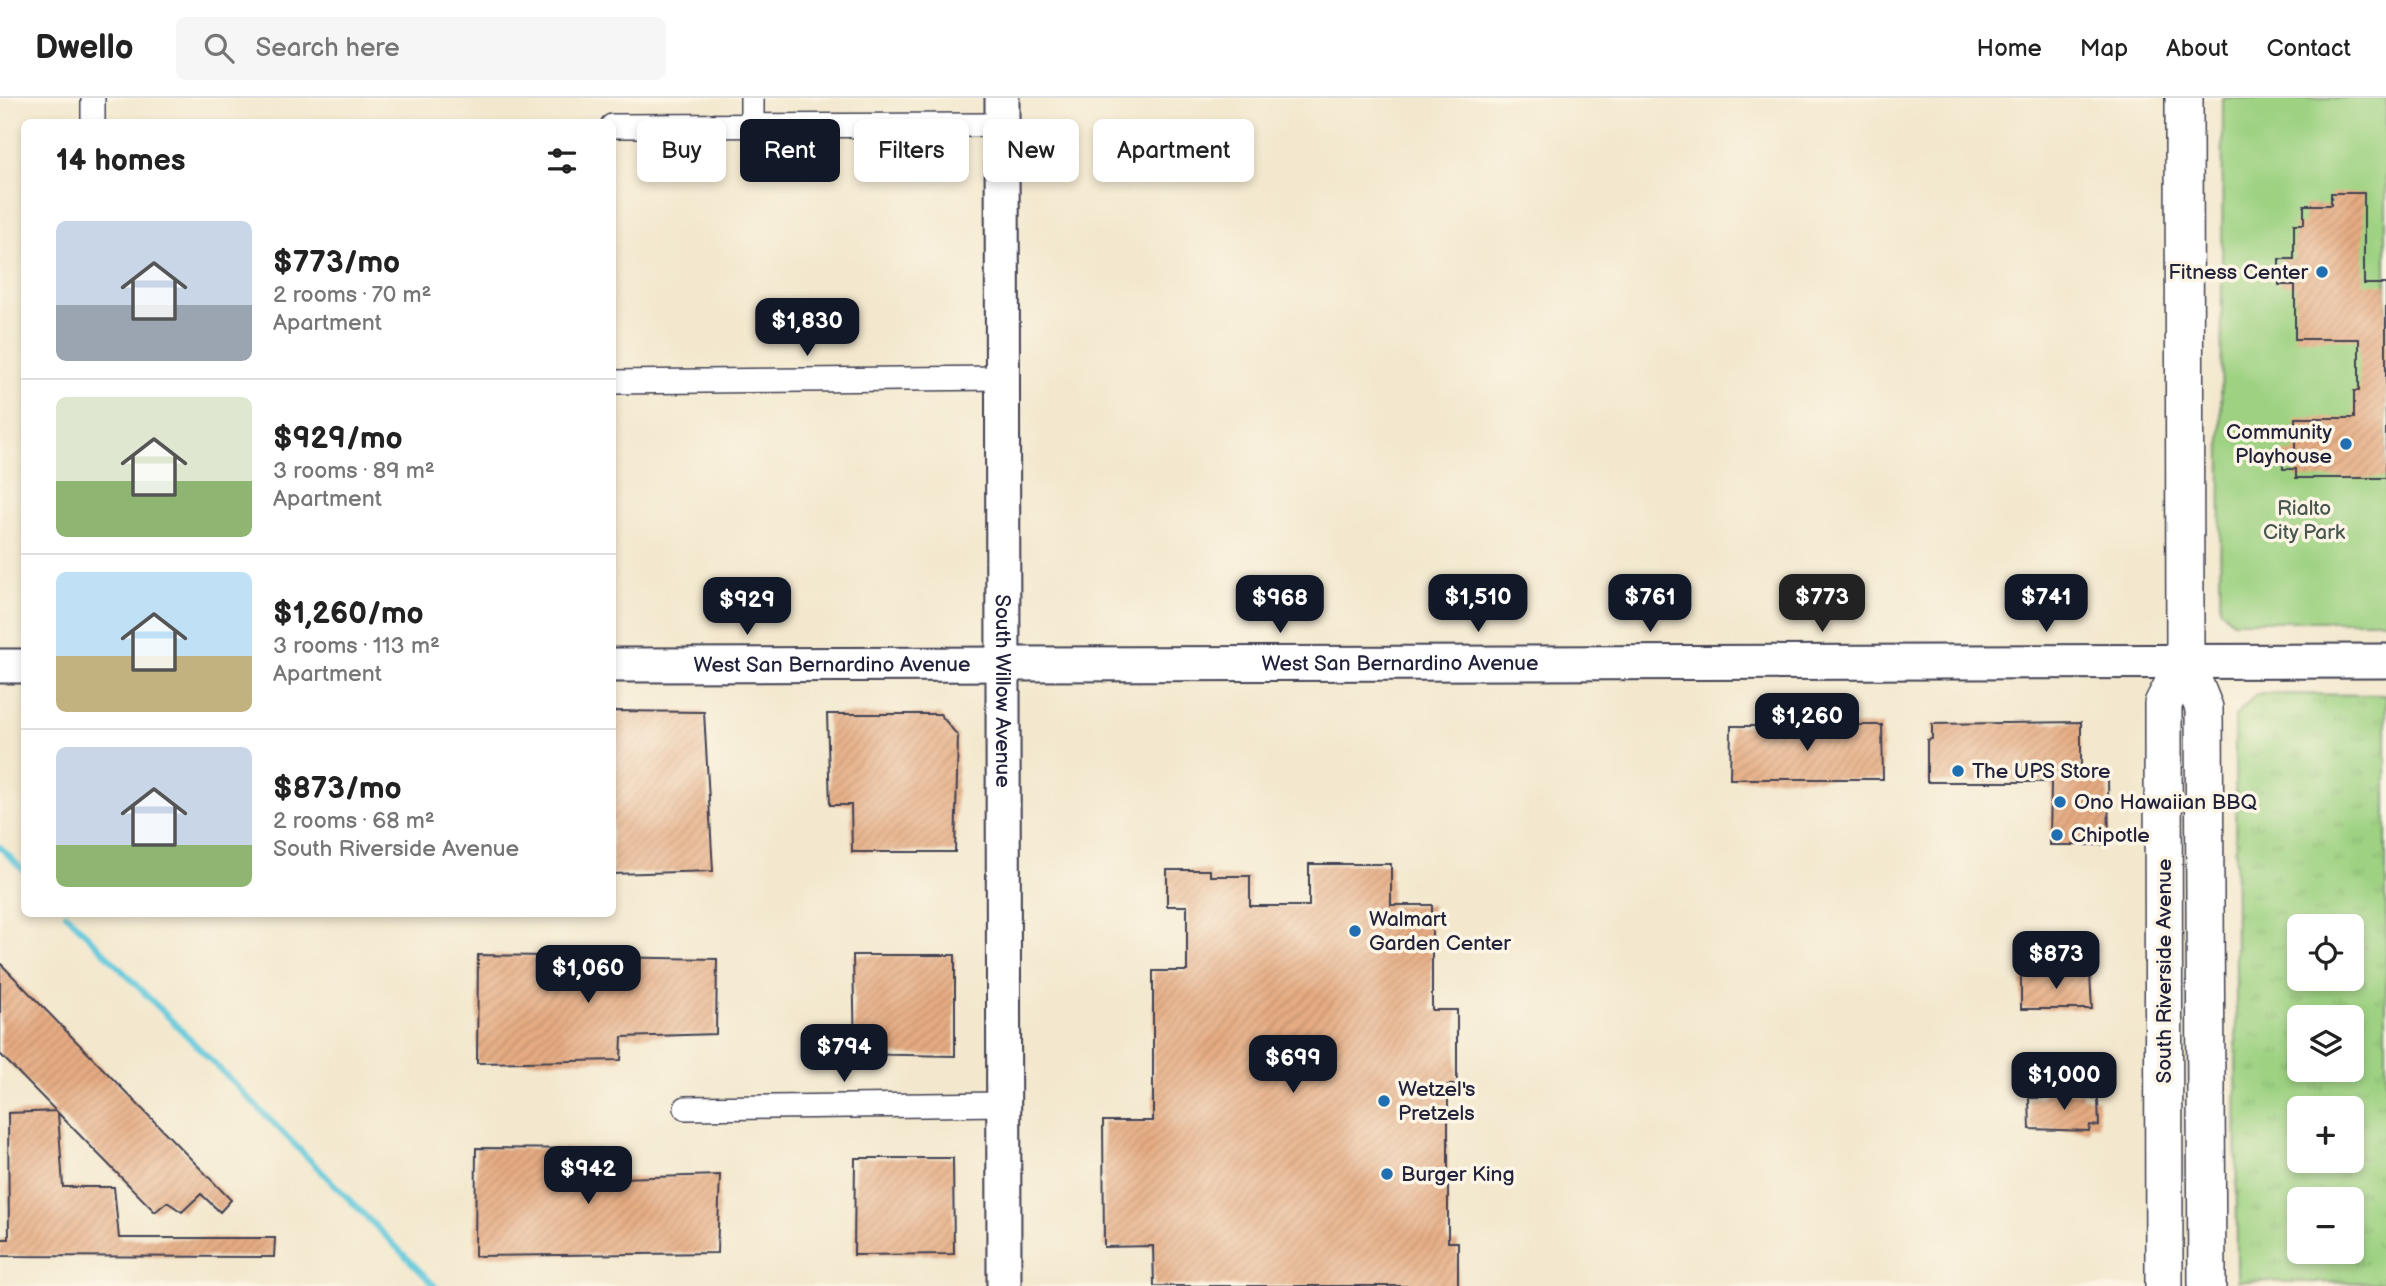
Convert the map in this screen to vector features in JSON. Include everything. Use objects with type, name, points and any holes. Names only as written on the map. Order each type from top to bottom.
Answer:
[{"type":"main road","name":"South Riverside Avenue","points":[[2184,98],[2185,661],[2204,708],[2207,1286]]},
{"type":"main road","name":"South Willow Avenue","points":[[1002,112],[1003,1286]]},
{"type":"main road","name":"South Riverside Avenue","points":[[2164,1286],[2164,704],[2185,661]]},
{"type":"main road","name":"West San Bernardino Avenue","points":[[616,664],[2386,661]]},
{"type":"main road","points":[[0,666],[21,666]]},
{"type":"street","points":[[93,98],[93,119]]},
{"type":"street","points":[[751,98],[752,119]]},
{"type":"street","points":[[840,121],[1002,112]]},
{"type":"street","points":[[616,126],[740,126]]},
{"type":"street","points":[[616,382],[1001,378]]},
{"type":"street","points":[[686,1108],[1003,1104]]},
{"type":"green space","name":"Rialto City Park","points":[[2223,98],[2386,98],[2386,621],[2232,621],[2220,608]]},
{"type":"green space","points":[[2256,694],[2386,695],[2386,1283],[2237,1281],[2235,717]]},
{"type":"building","points":[[2331,193],[2364,193],[2364,284],[2386,284],[2386,478],[2296,478],[2296,469],[2283,469],[2283,452],[2295,452],[2295,418],[2354,418],[2354,391],[2359,391],[2359,339],[2295,339],[2295,285],[2279,285],[2279,259],[2294,259],[2294,224],[2304,224],[2304,205],[2331,205]]},
{"type":"building","points":[[616,711],[704,712],[713,871],[616,874]]},
{"type":"building","points":[[827,714],[940,714],[958,736],[955,852],[852,852],[851,805],[830,805]]},
{"type":"building","points":[[2081,722],[2081,778],[2108,779],[2109,845],[2050,845],[2051,782],[1927,782],[1927,740],[1932,739],[1932,724]]},
{"type":"building","points":[[1820,725],[1882,725],[1883,779],[1730,779],[1731,726],[1759,726],[1760,729],[1820,728]]},
{"type":"building","points":[[1309,864],[1391,864],[1391,905],[1432,905],[1432,1010],[1457,1010],[1457,1085],[1448,1085],[1448,1242],[1458,1242],[1458,1286],[1154,1286],[1153,1246],[1104,1247],[1103,1121],[1153,1121],[1153,971],[1187,971],[1187,906],[1167,906],[1167,870],[1210,870],[1210,876],[1250,876],[1250,906],[1309,906]]},
{"type":"building","points":[[478,955],[717,959],[716,1034],[622,1037],[621,1060],[477,1063]]},
{"type":"building","points":[[853,955],[955,955],[955,1056],[855,1054]]},
{"type":"building","points":[[0,963],[231,1200],[220,1212],[201,1194],[182,1212],[167,1202],[155,1212],[58,1113],[63,1187],[114,1187],[119,1238],[275,1238],[274,1257],[0,1256],[0,1239],[9,1239],[8,1113],[56,1111],[0,1054]]},
{"type":"building","points":[[2021,973],[2090,974],[2092,1009],[2021,1009]]},
{"type":"building","points":[[2082,1092],[2082,1097],[2098,1099],[2099,1126],[2090,1125],[2089,1131],[2030,1129],[2029,1098],[2042,1098],[2042,1093]]},
{"type":"building","points":[[476,1148],[621,1149],[620,1178],[720,1175],[717,1253],[475,1256]]},
{"type":"building","points":[[855,1158],[953,1158],[954,1254],[854,1255]]},
{"type":"waterway","points":[[0,847],[21,868]]},
{"type":"waterway","points":[[69,917],[435,1286]]},
{"type":"place","name":"Fitness Center","points":[[2322,272]]},
{"type":"place","name":"Community Playhouse","points":[[2346,444]]},
{"type":"place","name":"The UPS Store","points":[[1958,771]]},
{"type":"place","name":"Ono Hawaiian BBQ","points":[[2060,802]]},
{"type":"place","name":"Chipotle","points":[[2057,835]]},
{"type":"place","name":"Walmart Garden Center","points":[[1355,931]]},
{"type":"place","name":"Wetzel's Pretzels","points":[[1384,1101]]},
{"type":"place","name":"Burger King","points":[[1387,1174]]}]
